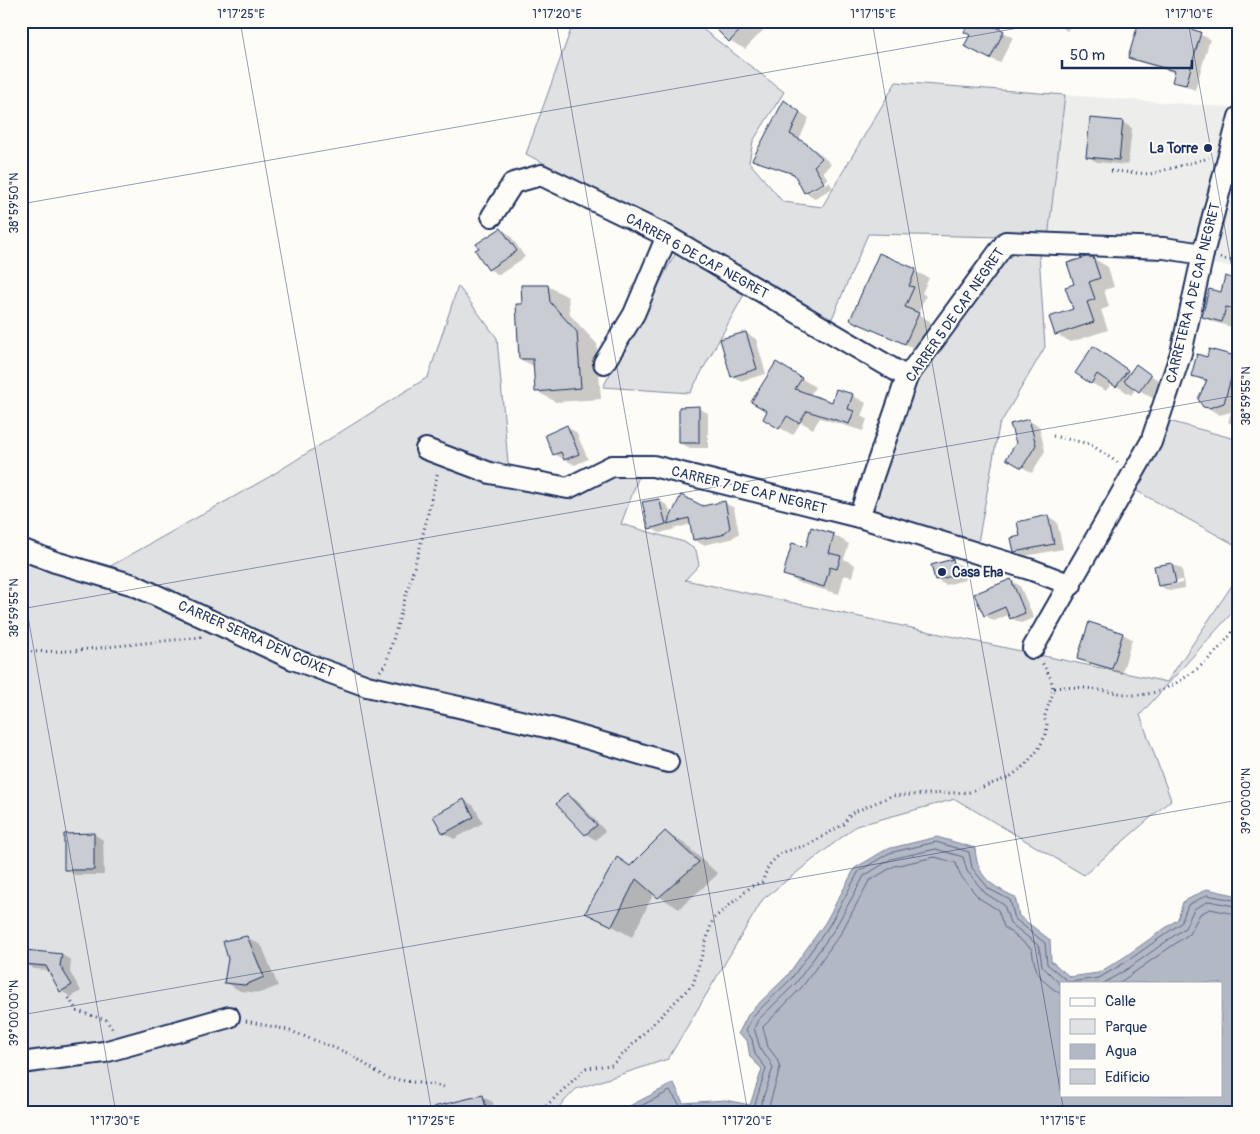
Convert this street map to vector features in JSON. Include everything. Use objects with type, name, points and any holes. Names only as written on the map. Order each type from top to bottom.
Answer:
[{"type":"street","name":"CARRETERA A DE CAP NEGRET","points":[[1033,648],[1071,585],[1151,442],[1181,353],[1203,254],[1239,117]]},
{"type":"street","name":"CARRER 6 DE CAP NEGRET","points":[[492,216],[513,183],[541,175],[667,236],[908,377]]},
{"type":"street","points":[[604,363],[634,314],[667,236]]},
{"type":"street","name":"CARRER 5 DE CAP NEGRET","points":[[859,517],[908,377],[1006,242],[1164,248],[1203,254]]},
{"type":"street","name":"CARRER 7 DE CAP NEGRET","points":[[426,449],[490,473],[568,488],[612,466],[653,466],[859,517],[1032,570],[1071,585]]},
{"type":"street","name":"CARRER SERRA DEN COIXET","points":[[21,549],[55,562],[134,585],[294,659],[367,686],[555,729],[668,762]]},
{"type":"street","points":[[21,1063],[104,1052],[229,1017]]},
{"type":"path","points":[[1110,171],[1150,174],[1213,158],[1230,156]]},
{"type":"path","points":[[1054,436],[1090,444],[1116,460],[1129,481]]},
{"type":"path","points":[[367,686],[386,664],[420,547],[438,471],[426,449]]},
{"type":"path","points":[[1054,688],[1081,687],[1135,694],[1154,693],[1178,682],[1192,672],[1221,645],[1239,622]]},
{"type":"path","points":[[21,652],[69,651],[208,636]]},
{"type":"path","points":[[539,1113],[586,1068],[612,1065],[693,984],[713,919],[752,886],[762,882],[769,865],[781,853],[810,844],[844,824],[850,814],[891,796],[969,792],[1010,777],[1025,765],[1038,750],[1046,734],[1047,724],[1044,718],[1054,688],[1051,677],[1033,648]]},
{"type":"path","points":[[69,998],[77,1012],[106,1020],[124,1047]]},
{"type":"path","points":[[229,1017],[288,1030],[350,1054],[386,1078],[446,1087]]},
{"type":"shaded area","points":[[1065,95],[1229,107],[1215,178],[1239,184],[1239,267],[1191,262],[1197,245],[1048,238]]},
{"type":"green space","points":[[574,21],[692,21],[784,92],[753,141],[749,162],[783,202],[822,207],[896,82],[1065,95],[1048,238],[868,234],[831,321],[753,278],[690,393],[603,387],[685,236],[526,154]]},
{"type":"green space","points":[[1016,253],[1039,253],[1045,347],[999,426],[977,548],[869,515],[911,390],[1006,259]]},
{"type":"green space","points":[[458,286],[497,338],[510,485],[563,497],[614,477],[639,476],[621,524],[684,542],[696,550],[699,565],[685,580],[1167,682],[1239,575],[1239,605],[1140,715],[1171,800],[1084,875],[955,799],[856,826],[763,899],[668,1059],[576,1089],[553,1113],[21,1113],[21,545],[100,572],[269,477],[428,377]]},
{"type":"green space","points":[[1169,421],[1239,440],[1239,547],[1135,490]]},
{"type":"water","points":[[937,837],[975,848],[976,858],[986,879],[1015,897],[1019,916],[1050,940],[1051,961],[1070,977],[1098,973],[1123,958],[1178,919],[1183,902],[1207,889],[1239,896],[1239,1113],[616,1113],[674,1083],[683,1103],[725,1100],[750,1105],[762,1069],[750,1057],[747,1040],[738,1034],[749,1013],[787,976],[825,923],[855,868],[887,849]]},
{"type":"building","points":[[708,21],[749,21],[729,42]]},
{"type":"building","points":[[969,21],[985,21],[1004,31],[990,59],[964,46],[970,35],[964,32]]},
{"type":"building","points":[[1139,21],[1181,21],[1180,26],[1201,32],[1186,85],[1172,82],[1175,71],[1128,58]]},
{"type":"building","points":[[784,100],[800,112],[790,134],[807,144],[822,158],[814,166],[824,183],[804,193],[794,174],[752,160]]},
{"type":"building","points":[[1090,118],[1123,121],[1119,160],[1086,157]]},
{"type":"building","points":[[501,228],[517,251],[488,270],[475,250],[479,248],[476,244]]},
{"type":"building","points":[[879,253],[916,269],[909,286],[914,287],[905,307],[919,313],[905,344],[850,320]]},
{"type":"building","points":[[1086,257],[1093,257],[1100,278],[1089,282],[1095,299],[1087,302],[1094,322],[1055,335],[1049,317],[1073,309],[1065,287],[1074,284],[1067,263]]},
{"type":"building","points":[[1225,276],[1239,280],[1239,310],[1226,307],[1222,322],[1202,317],[1209,289],[1221,292]]},
{"type":"building","points":[[521,285],[548,285],[550,302],[577,332],[581,388],[535,392],[533,359],[519,359],[516,304],[522,304]]},
{"type":"building","points":[[746,332],[757,369],[731,377],[720,339]]},
{"type":"building","points":[[1093,346],[1128,370],[1116,387],[1097,374],[1091,384],[1075,373]]},
{"type":"building","points":[[1209,349],[1239,357],[1239,377],[1232,375],[1224,403],[1209,408],[1203,407],[1198,399],[1207,380],[1191,376],[1197,354],[1207,357]]},
{"type":"building","points":[[776,362],[802,378],[795,389],[832,402],[836,389],[853,394],[848,409],[854,411],[849,424],[807,411],[799,423],[787,416],[779,429],[763,419],[767,411],[751,402]]},
{"type":"building","points":[[1136,364],[1151,375],[1139,392],[1124,381]]},
{"type":"building","points":[[699,406],[699,443],[679,443],[679,407]]},
{"type":"building","points":[[1029,419],[1036,445],[1022,468],[1006,459],[1016,443],[1010,424]]},
{"type":"building","points":[[567,425],[579,454],[564,460],[561,452],[553,455],[545,435]]},
{"type":"building","points":[[681,495],[703,506],[725,501],[730,528],[722,535],[693,540],[689,518],[667,524]]},
{"type":"building","points":[[659,499],[666,524],[649,529],[642,502]]},
{"type":"building","points":[[1048,515],[1054,544],[1014,552],[1011,538],[1020,536],[1017,522]]},
{"type":"building","points":[[811,527],[834,534],[829,553],[841,556],[837,569],[830,567],[824,587],[783,575],[792,543],[806,547]]},
{"type":"building","name":"Casa Eha","points":[[953,559],[956,575],[935,580],[931,565]]},
{"type":"building","points":[[1172,563],[1176,583],[1158,586],[1154,566]]},
{"type":"building","points":[[1011,579],[1025,613],[1010,619],[1005,607],[984,616],[974,594]]},
{"type":"building","points":[[1089,622],[1123,633],[1112,669],[1077,659]]},
{"type":"building","points":[[567,793],[597,825],[585,835],[556,804]]},
{"type":"building","points":[[464,799],[474,817],[443,834],[433,816]]},
{"type":"building","points":[[665,831],[699,862],[658,898],[636,879],[612,926],[585,913],[617,857],[630,866]]},
{"type":"building","points":[[94,833],[94,870],[64,870],[64,834]]},
{"type":"building","points":[[247,936],[264,977],[245,985],[224,983],[228,959],[223,941]]},
{"type":"building","points":[[25,950],[62,954],[60,966],[72,985],[60,992],[46,966],[23,964]]},
{"type":"building","points":[[483,1095],[487,1113],[433,1113],[433,1107]]},
{"type":"place","name":"La Torre","points":[[1208,148]]},
{"type":"place","name":"Casa Eha","points":[[942,572]]}]
